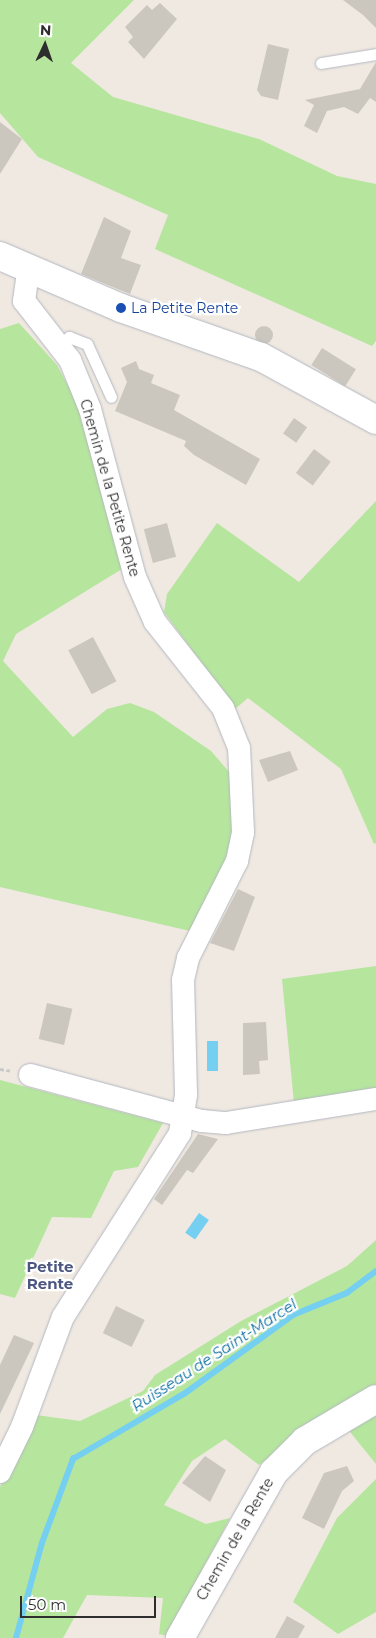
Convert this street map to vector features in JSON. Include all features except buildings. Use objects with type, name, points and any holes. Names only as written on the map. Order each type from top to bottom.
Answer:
[{"type":"main road","points":[[0,256],[28,272],[261,357],[376,420]]},
{"type":"main road","name":"Chemin de la Rente","points":[[180,1638],[274,1472],[305,1441],[376,1399]]},
{"type":"street","name":"Chemin de la Petite Rente","points":[[0,1472],[22,1427],[63,1317],[180,1133],[186,1115],[183,980],[188,958],[241,849],[242,761],[223,708],[156,622],[135,577],[90,409],[59,345],[24,301],[28,272]]},
{"type":"street","points":[[30,1075],[186,1115],[226,1123],[376,1099]]},
{"type":"lane","points":[[321,63],[376,54]]},
{"type":"lane","points":[[59,345],[69,337],[87,344],[111,397]]},
{"type":"green space","points":[[0,0],[134,0],[71,63],[113,97],[259,139],[337,176],[376,184],[376,341],[372,346],[155,249],[168,215],[38,157],[0,113]]},
{"type":"green space","points":[[19,323],[57,365],[85,418],[122,569],[16,634],[3,661],[73,737],[107,709],[130,703],[154,712],[211,751],[236,780],[232,853],[190,931],[0,887],[0,329]]},
{"type":"green space","points":[[376,501],[376,843],[374,844],[341,769],[248,698],[235,709],[164,612],[167,594],[217,523],[299,582]]},
{"type":"green space","points":[[376,966],[376,1091],[294,1103],[282,979]]},
{"type":"green space","points":[[0,1080],[163,1123],[138,1167],[114,1171],[91,1218],[52,1217],[15,1298],[0,1294]]},
{"type":"green space","points":[[376,1240],[376,1389],[334,1407],[259,1465],[225,1439],[192,1461],[164,1505],[206,1524],[230,1518],[167,1636],[159,1634],[163,1598],[87,1595],[63,1638],[0,1638],[0,1487],[36,1415],[80,1421],[143,1391],[155,1375],[241,1321],[347,1266]]},
{"type":"green space","points":[[376,1411],[376,1464],[346,1427]]},
{"type":"green space","points":[[376,1479],[376,1612],[338,1634],[293,1602],[337,1518]]},
{"type":"water","points":[[207,1041],[218,1041],[218,1071],[207,1071]]},
{"type":"water","points":[[199,1213],[209,1220],[195,1240],[185,1233]]},
{"type":"waterway","name":"Ruisseau de Saint-Marcel","points":[[16,1638],[42,1543],[73,1459],[184,1394],[293,1315],[347,1293],[376,1271]]},
{"type":"place","name":"La Petite Rente","points":[[121,308]]},
{"type":"district","name":"Petite Rente","points":[[50,1274]]}]
